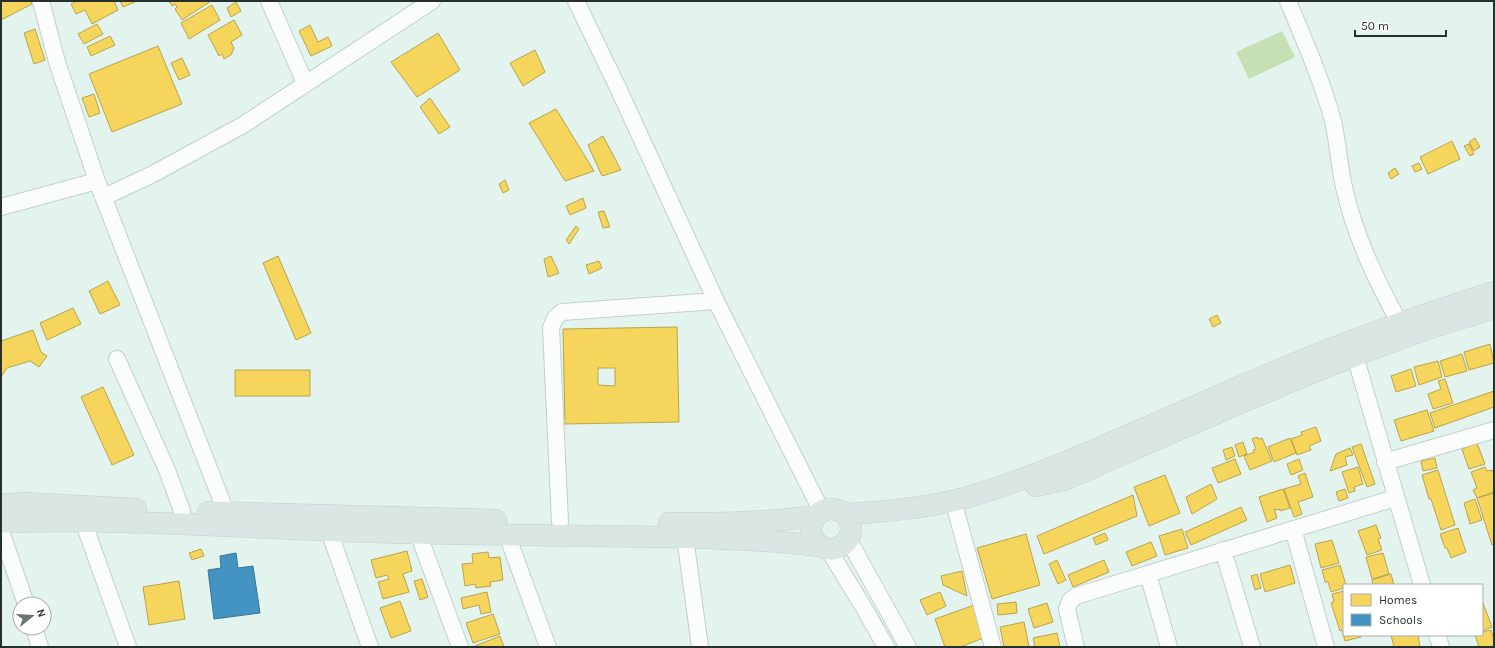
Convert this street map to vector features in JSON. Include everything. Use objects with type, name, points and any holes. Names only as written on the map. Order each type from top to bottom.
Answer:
[{"type":"main road","points":[[1,522],[83,521],[329,531],[685,537],[796,543],[835,548],[842,545],[848,527],[869,513],[912,508],[966,497],[1014,482],[1059,466],[1260,377],[1399,322],[1494,292]]},
{"type":"main road","points":[[848,527],[910,520],[956,511],[1024,489],[1067,479],[1266,392],[1355,356],[1403,337],[1494,308]]},
{"type":"main road","points":[[1,505],[23,503],[182,511],[560,522],[731,523],[796,519],[818,513],[829,508],[837,510],[848,527]]},
{"type":"main road","points":[[818,513],[811,522],[810,529],[815,541],[824,547]]},
{"type":"street","points":[[41,1],[57,62],[97,181],[226,512]]},
{"type":"street","points":[[269,1],[305,84]]},
{"type":"street","points":[[104,198],[153,174],[243,125],[432,1]]},
{"type":"street","points":[[576,1],[619,90],[716,301],[818,513]]},
{"type":"street","points":[[1288,1],[1316,70],[1333,122],[1344,188],[1358,238],[1374,276],[1399,322]]},
{"type":"street","points":[[1,207],[97,181]]},
{"type":"street","points":[[560,522],[551,328],[555,318],[562,312],[716,301]]},
{"type":"street","points":[[1355,356],[1395,498],[1422,584]]},
{"type":"street","points":[[117,359],[167,470],[182,511]]},
{"type":"street","points":[[1385,462],[1494,430]]},
{"type":"street","points":[[1076,647],[1067,610],[1070,601],[1076,596],[1395,498]]},
{"type":"street","points":[[956,511],[993,647]]},
{"type":"street","points":[[83,521],[128,647]]},
{"type":"street","points":[[848,527],[908,647]]},
{"type":"street","points":[[1293,529],[1326,647]]},
{"type":"street","points":[[1,531],[23,596]]},
{"type":"street","points":[[329,531],[370,647]]},
{"type":"street","points":[[418,533],[460,647]]},
{"type":"street","points":[[508,535],[548,647]]},
{"type":"street","points":[[685,537],[700,647]]},
{"type":"street","points":[[824,547],[864,608],[886,647]]},
{"type":"street","points":[[1223,550],[1252,647]]},
{"type":"street","points":[[1148,574],[1169,647]]},
{"type":"street","points":[[37,636],[40,647]]},
{"type":"street","points":[[1437,636],[1440,647]]},
{"type":"green space","points":[[1282,31],[1295,57],[1249,79],[1236,52]]},
{"type":"building: Homes","points":[[1,1],[31,1],[32,4],[1,20]]},
{"type":"building: Homes","points":[[77,1],[114,1],[118,10],[92,24],[85,10],[76,14],[71,4]]},
{"type":"building: Homes","points":[[120,1],[135,1],[135,2],[123,7]]},
{"type":"building: Homes","points":[[169,1],[211,1],[182,20],[175,9],[177,7],[175,4],[172,6]]},
{"type":"building: Homes","points":[[236,2],[241,11],[231,17],[227,8]]},
{"type":"building: Homes","points":[[212,5],[220,20],[189,39],[181,23]]},
{"type":"building: Homes","points":[[234,20],[242,35],[231,42],[234,48],[231,55],[224,59],[222,54],[219,56],[208,35]]},
{"type":"building: Homes","points":[[97,24],[103,34],[84,44],[78,34]]},
{"type":"building: Homes","points":[[310,25],[318,42],[328,37],[332,46],[311,56],[299,31]]},
{"type":"building: Homes","points":[[35,29],[45,60],[34,64],[24,33]]},
{"type":"building: Homes","points":[[438,33],[460,70],[417,97],[391,62]]},
{"type":"building: Homes","points":[[110,36],[115,45],[91,56],[87,47]]},
{"type":"building: Homes","points":[[158,46],[182,104],[112,132],[89,74]]},
{"type":"building: Homes","points":[[535,50],[545,72],[523,86],[510,63]]},
{"type":"building: Homes","points":[[182,58],[190,75],[179,80],[171,63]]},
{"type":"building: Homes","points":[[94,94],[100,113],[89,117],[82,98]]},
{"type":"building: Homes","points":[[430,98],[450,127],[439,134],[420,107]]},
{"type":"building: Homes","points":[[556,109],[594,171],[565,181],[529,123]]},
{"type":"building: Homes","points":[[603,136],[621,170],[602,176],[588,145]]},
{"type":"building: Homes","points":[[1475,138],[1480,147],[1474,151],[1469,142]]},
{"type":"building: Homes","points":[[1452,141],[1460,159],[1428,174],[1420,157]]},
{"type":"building: Homes","points":[[1469,144],[1474,154],[1470,156],[1464,146]]},
{"type":"building: Homes","points":[[1419,163],[1422,169],[1415,172],[1412,166]]},
{"type":"building: Homes","points":[[1395,168],[1399,174],[1391,179],[1388,173]]},
{"type":"building: Homes","points":[[505,180],[509,190],[503,193],[499,184]]},
{"type":"building: Homes","points":[[583,198],[586,208],[570,215],[566,206]]},
{"type":"building: Homes","points":[[604,211],[610,227],[603,228],[598,212]]},
{"type":"building: Homes","points":[[576,226],[579,229],[569,244],[566,240]]},
{"type":"building: Homes","points":[[278,256],[311,333],[296,340],[263,263]]},
{"type":"building: Homes","points":[[551,256],[559,273],[548,277],[544,259]]},
{"type":"building: Homes","points":[[599,261],[602,268],[589,274],[586,265]]},
{"type":"building: Homes","points":[[108,281],[120,305],[100,314],[89,291]]},
{"type":"building: Homes","points":[[73,308],[81,324],[47,340],[40,323]]},
{"type":"building: Homes","points":[[1217,315],[1221,323],[1213,327],[1209,319]]},
{"type":"building: Homes","points":[[677,327],[679,422],[565,424],[563,329]],"holes":[[[598,368],[615,368],[615,386],[598,385]]]},
{"type":"building: Homes","points":[[33,330],[41,352],[47,356],[39,367],[30,361],[7,368],[1,377],[1,341]]},
{"type":"building: Homes","points":[[1490,344],[1494,363],[1469,370],[1464,352]]},
{"type":"building: Homes","points":[[1462,354],[1467,371],[1445,377],[1440,361]]},
{"type":"building: Homes","points":[[1438,361],[1442,377],[1419,385],[1414,367]]},
{"type":"building: Homes","points":[[1411,369],[1416,386],[1396,392],[1391,376]]},
{"type":"building: Homes","points":[[235,370],[310,370],[310,396],[235,396]]},
{"type":"building: Homes","points":[[1445,379],[1453,403],[1433,409],[1428,394],[1441,389],[1438,381]]},
{"type":"building: Homes","points":[[103,387],[134,455],[112,465],[81,397]]},
{"type":"building: Homes","points":[[1494,391],[1494,407],[1435,428],[1430,413]]},
{"type":"building: Homes","points":[[1427,410],[1434,431],[1401,441],[1394,420]]},
{"type":"building: Homes","points":[[1316,427],[1321,441],[1309,446],[1311,450],[1297,455],[1291,439],[1302,435],[1301,432]]},
{"type":"building: Homes","points":[[1257,437],[1258,439],[1262,438],[1272,461],[1250,470],[1244,456],[1254,452],[1253,450],[1256,449],[1252,439]]},
{"type":"building: Homes","points":[[1290,438],[1296,453],[1274,462],[1268,447]]},
{"type":"building: Homes","points":[[1243,442],[1247,454],[1239,457],[1235,445]]},
{"type":"building: Homes","points":[[1477,443],[1485,464],[1469,469],[1462,449]]},
{"type":"building: Homes","points":[[1361,444],[1375,484],[1367,487],[1352,447]]},
{"type":"building: Homes","points":[[1232,447],[1235,456],[1226,460],[1223,450]]},
{"type":"building: Homes","points":[[1350,448],[1353,455],[1345,457],[1347,465],[1330,471],[1336,454]]},
{"type":"building: Homes","points":[[1435,458],[1437,468],[1423,471],[1421,461]]},
{"type":"building: Homes","points":[[1235,459],[1241,474],[1218,483],[1212,468]]},
{"type":"building: Homes","points":[[1299,459],[1303,470],[1291,475],[1287,464]]},
{"type":"building: Homes","points":[[1358,467],[1363,484],[1354,487],[1355,491],[1349,493],[1342,472]]},
{"type":"building: Homes","points":[[1485,467],[1487,471],[1492,470],[1494,475],[1494,492],[1477,498],[1473,490],[1477,488],[1471,472]]},
{"type":"building: Homes","points":[[1438,470],[1455,525],[1441,530],[1431,499],[1429,499],[1422,475]]},
{"type":"building: Homes","points":[[1305,473],[1313,497],[1298,502],[1302,514],[1294,517],[1284,489],[1301,484],[1298,476]]},
{"type":"building: Homes","points":[[1165,475],[1180,513],[1149,526],[1134,487]]},
{"type":"building: Homes","points":[[1211,484],[1217,499],[1192,514],[1186,497]]},
{"type":"building: Homes","points":[[1283,489],[1290,508],[1280,511],[1280,509],[1274,509],[1277,518],[1267,522],[1259,497]]},
{"type":"building: Homes","points":[[1345,489],[1348,498],[1339,501],[1336,492]]},
{"type":"building: Homes","points":[[1494,493],[1494,544],[1492,545],[1477,498]]},
{"type":"building: Homes","points":[[1133,495],[1137,516],[1044,554],[1037,536]]},
{"type":"building: Homes","points":[[1475,499],[1482,520],[1470,524],[1464,503]]},
{"type":"building: Homes","points":[[1241,507],[1247,520],[1191,545],[1185,532]]},
{"type":"building: Homes","points":[[1376,525],[1381,538],[1378,539],[1382,550],[1367,555],[1358,531]]},
{"type":"building: Homes","points":[[1458,528],[1466,552],[1451,558],[1447,548],[1445,548],[1440,534]]},
{"type":"building: Homes","points":[[1182,529],[1188,548],[1165,555],[1159,536]]},
{"type":"building: Homes","points":[[1105,533],[1108,540],[1096,545],[1093,538]]},
{"type":"building: Homes","points":[[1026,534],[1040,585],[992,599],[977,548]]},
{"type":"building: Homes","points":[[1332,540],[1339,563],[1321,568],[1315,544]]},
{"type":"building: Homes","points":[[1151,542],[1157,556],[1132,566],[1126,552]]},
{"type":"building: Homes","points":[[201,549],[204,556],[192,560],[189,553]]},
{"type":"building: Homes","points":[[407,551],[412,571],[403,574],[409,592],[383,599],[378,582],[389,579],[387,575],[376,578],[371,560]]},
{"type":"building: Homes","points":[[488,552],[489,558],[500,557],[503,580],[490,582],[491,586],[476,588],[475,584],[465,586],[462,564],[473,563],[472,554]]},
{"type":"building: Homes","points":[[1383,553],[1389,574],[1372,579],[1366,557]]},
{"type":"building: Homes","points":[[1057,560],[1066,580],[1058,584],[1049,564]]},
{"type":"building: Homes","points":[[1104,560],[1109,572],[1073,587],[1068,575]]},
{"type":"building: Homes","points":[[1290,565],[1295,583],[1265,592],[1260,574]]},
{"type":"building: Homes","points":[[1340,565],[1346,584],[1343,584],[1343,588],[1331,592],[1328,582],[1325,582],[1322,570]]},
{"type":"building: Homes","points":[[962,571],[967,596],[943,585],[941,576]]},
{"type":"building: Homes","points":[[1257,574],[1261,588],[1255,590],[1251,576]]},
{"type":"building: Homes","points":[[1391,574],[1394,584],[1373,584],[1372,580]]},
{"type":"building: Homes","points":[[422,579],[428,597],[420,600],[414,581]]},
{"type":"building: Homes","points":[[179,581],[185,619],[149,625],[143,587]]},
{"type":"building: Homes","points":[[1343,591],[1343,634],[1342,630],[1340,631],[1331,603],[1334,602],[1332,594]]},
{"type":"building: Homes","points":[[487,592],[491,612],[481,614],[479,605],[463,609],[461,598]]},
{"type":"building: Homes","points":[[940,592],[946,606],[927,615],[920,600]]},
{"type":"building: Homes","points":[[400,601],[411,631],[391,638],[380,608]]},
{"type":"building: Homes","points":[[1016,602],[1017,613],[998,615],[997,604]]},
{"type":"building: Homes","points":[[1047,603],[1053,622],[1034,628],[1028,609]]},
{"type":"building: Homes","points":[[1483,603],[1492,627],[1483,631]]},
{"type":"building: Homes","points":[[977,604],[989,636],[960,647],[945,647],[935,619]]},
{"type":"building: Homes","points":[[493,614],[500,634],[473,643],[466,623]]},
{"type":"building: Homes","points":[[1024,622],[1029,647],[1004,647],[1000,627]]},
{"type":"building: Homes","points":[[1491,630],[1494,640],[1494,647],[1479,647],[1475,636],[1483,636],[1483,632]]},
{"type":"building: Homes","points":[[1057,633],[1060,647],[1035,647],[1033,638]]},
{"type":"building: Homes","points":[[500,636],[504,647],[475,647],[475,646]]},
{"type":"building: Homes","points":[[1344,636],[1361,637],[1345,641]]},
{"type":"building: Homes","points":[[1391,636],[1418,636],[1420,647],[1394,647]]},
{"type":"building: Schools","points":[[236,553],[238,568],[253,566],[260,613],[214,619],[208,570],[221,568],[220,556]]}]
